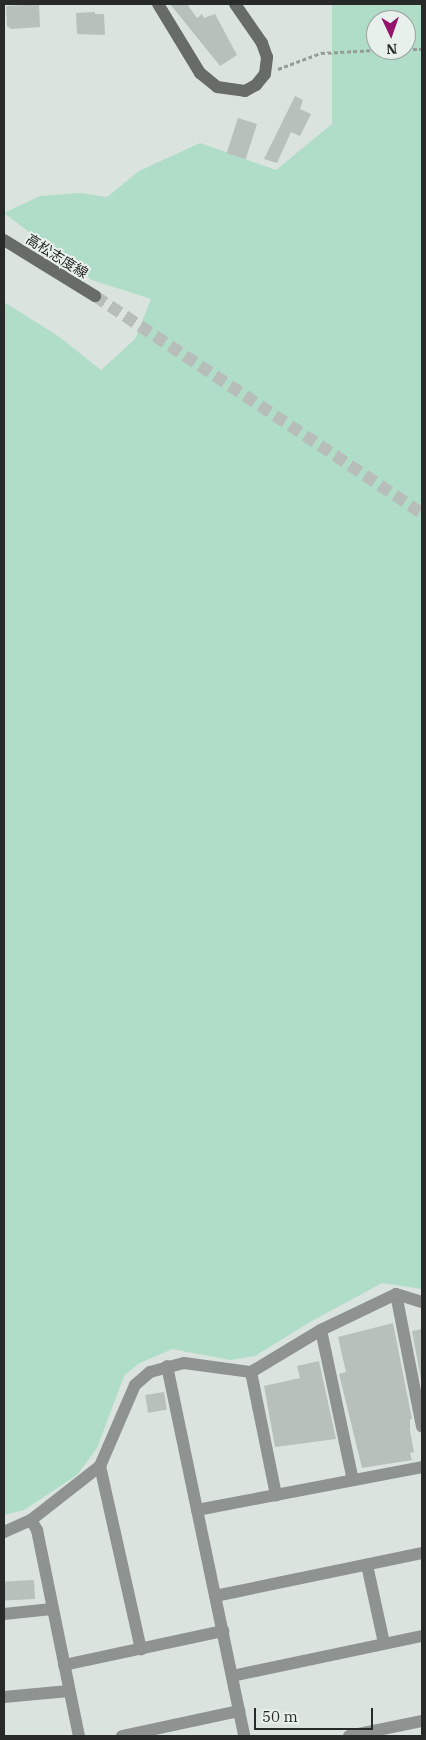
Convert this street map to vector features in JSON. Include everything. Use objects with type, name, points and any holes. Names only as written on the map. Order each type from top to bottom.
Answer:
[{"type":"main road","points":[[158,4],[200,73],[217,87],[245,90],[256,85],[265,74],[267,57],[262,43],[235,4]]},
{"type":"main road","name":"高松志度線","points":[[4,240],[95,296]]},
{"type":"street","points":[[396,1294],[422,1426]]},
{"type":"street","points":[[4,1532],[31,1520],[100,1466],[135,1385],[150,1372],[184,1363],[251,1372],[322,1330],[396,1294],[422,1302]]},
{"type":"street","points":[[322,1330],[353,1480]]},
{"type":"street","points":[[167,1366],[244,1736]]},
{"type":"street","points":[[251,1372],[276,1495]]},
{"type":"street","points":[[100,1466],[141,1649]]},
{"type":"street","points":[[197,1510],[422,1467]]},
{"type":"street","points":[[31,1520],[37,1530],[79,1736]]},
{"type":"street","points":[[215,1596],[422,1553]]},
{"type":"street","points":[[367,1564],[384,1643]]},
{"type":"street","points":[[4,1614],[52,1609]]},
{"type":"street","points":[[64,1665],[222,1631]]},
{"type":"street","points":[[232,1676],[422,1636]]},
{"type":"street","points":[[4,1696],[69,1691]]},
{"type":"street","points":[[122,1736],[239,1710]]},
{"type":"street","points":[[349,1736],[422,1721]]},
{"type":"path","points":[[265,74],[321,53],[366,51]]},
{"type":"green space","points":[[332,4],[422,4],[422,1289],[382,1283],[310,1322],[255,1356],[230,1360],[172,1349],[138,1364],[124,1376],[97,1448],[77,1475],[24,1510],[4,1515],[4,302],[58,336],[101,370],[135,339],[151,299],[92,280],[4,213],[40,196],[80,193],[107,197],[139,171],[200,143],[276,170],[332,124]]},
{"type":"building","points":[[39,4],[40,27],[11,29],[7,26],[6,6]]},
{"type":"building","points":[[170,4],[187,4],[197,18],[202,14],[204,18],[215,14],[237,55],[220,66]]},
{"type":"building","points":[[95,12],[95,14],[104,14],[105,35],[77,34],[76,13]]},
{"type":"building","points":[[295,96],[303,100],[300,109],[311,114],[300,136],[291,132],[277,163],[264,159]]},
{"type":"building","points":[[238,118],[257,124],[246,159],[227,153]]},
{"type":"building","points":[[393,1323],[412,1419],[410,1419],[410,1431],[414,1452],[410,1453],[412,1460],[362,1468],[339,1374],[346,1372],[338,1337]]},
{"type":"building","points":[[422,1329],[422,1385],[412,1331]]},
{"type":"building","points":[[319,1361],[336,1439],[275,1447],[264,1386],[300,1378],[297,1366]]},
{"type":"building","points":[[164,1392],[167,1410],[148,1413],[145,1395]]},
{"type":"building","points":[[34,1580],[35,1599],[5,1601],[4,1582]]},
{"type":"tunnel","points":[[95,296],[422,513]]}]
